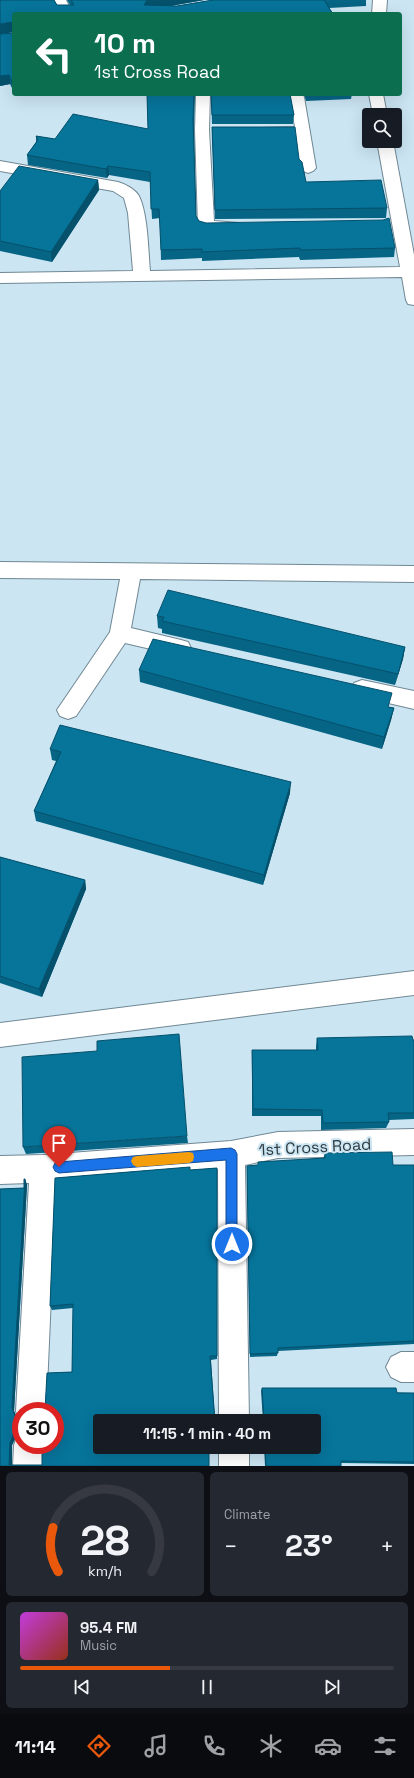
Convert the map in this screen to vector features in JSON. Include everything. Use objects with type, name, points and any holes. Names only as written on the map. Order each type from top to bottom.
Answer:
[{"type":"street","points":[[59,0],[65,12]]},
{"type":"street","points":[[379,12],[380,0]]},
{"type":"street","points":[[203,96],[210,130],[206,226],[246,226]]},
{"type":"street","points":[[376,96],[379,108]]},
{"type":"street","points":[[297,97],[308,168]]},
{"type":"street","points":[[249,131],[303,132]]},
{"type":"street","points":[[386,148],[414,300]]},
{"type":"street","points":[[0,166],[118,187],[131,196],[136,213],[142,276]]},
{"type":"street","points":[[0,278],[409,272]]},
{"type":"street","points":[[0,570],[414,574]]},
{"type":"street","points":[[68,710],[120,634],[131,572]]},
{"type":"street","points":[[120,634],[197,652]]},
{"type":"street","points":[[344,685],[414,700]]},
{"type":"street","points":[[0,1035],[414,983]]},
{"type":"street","name":"1st Cross Road","points":[[0,1170],[43,1169],[231,1154],[278,1146],[414,1142]]},
{"type":"street","points":[[231,1154],[234,1414]]},
{"type":"street","points":[[31,1402],[43,1169]]},
{"type":"street","points":[[28,1466],[29,1454]]},
{"type":"street","points":[[234,1454],[234,1466]]},
{"type":"building","points":[[0,0],[54,0],[57,5],[74,5],[71,0],[147,0],[144,5],[177,6],[213,0],[324,0],[332,12],[12,12],[12,22],[0,24]]},
{"type":"building","points":[[12,33],[12,80],[9,75],[0,76],[0,34]]},
{"type":"building","points":[[147,96],[194,96],[193,120],[196,216],[199,221],[206,223],[383,220],[389,218],[395,248],[300,250],[300,248],[202,252],[202,249],[161,250],[159,209],[151,209],[150,172],[108,166],[106,169],[27,155],[38,140],[36,136],[55,139],[73,114],[148,129]]},
{"type":"building","points":[[211,96],[290,96],[294,115],[212,115]]},
{"type":"building","points":[[212,127],[295,127],[299,159],[302,162],[306,182],[381,180],[387,208],[215,210]]},
{"type":"building","points":[[19,166],[98,180],[51,252],[0,241],[0,191]]},
{"type":"building","points":[[168,590],[405,647],[398,674],[162,621],[164,617],[157,616]]},
{"type":"building","points":[[153,639],[392,693],[388,707],[394,708],[384,737],[139,670]]},
{"type":"building","points":[[60,725],[291,782],[264,875],[34,811],[61,752],[50,749]]},
{"type":"building","points":[[0,857],[85,880],[39,989],[0,976]]},
{"type":"building","points":[[179,1034],[187,1136],[23,1147],[22,1057],[97,1051],[97,1041]]},
{"type":"building","points":[[412,1036],[414,1040],[414,1113],[388,1113],[389,1122],[323,1123],[322,1110],[253,1109],[252,1050],[318,1050],[317,1038]]},
{"type":"building","points":[[392,1152],[393,1165],[414,1165],[414,1341],[278,1348],[278,1353],[250,1354],[247,1166],[258,1165],[258,1162],[325,1158],[325,1153]]},
{"type":"building","points":[[190,1167],[190,1170],[217,1168],[217,1356],[210,1356],[214,1414],[93,1414],[93,1454],[209,1454],[209,1466],[0,1466],[0,1189],[24,1188],[24,1179],[25,1179],[12,1402],[12,1438],[10,1443],[9,1465],[42,1465],[42,1454],[64,1454],[64,1402],[45,1402],[47,1373],[72,1372],[73,1304],[50,1306],[55,1178]]},
{"type":"building","points":[[262,1388],[396,1388],[397,1393],[414,1393],[414,1462],[341,1461],[341,1466],[266,1466],[265,1454],[321,1454],[321,1414],[264,1414]]},
{"type":"slow traffic","points":[[137,1161],[189,1157]]},
{"type":"route","points":[[59,1167],[231,1154],[232,1244]]}]
